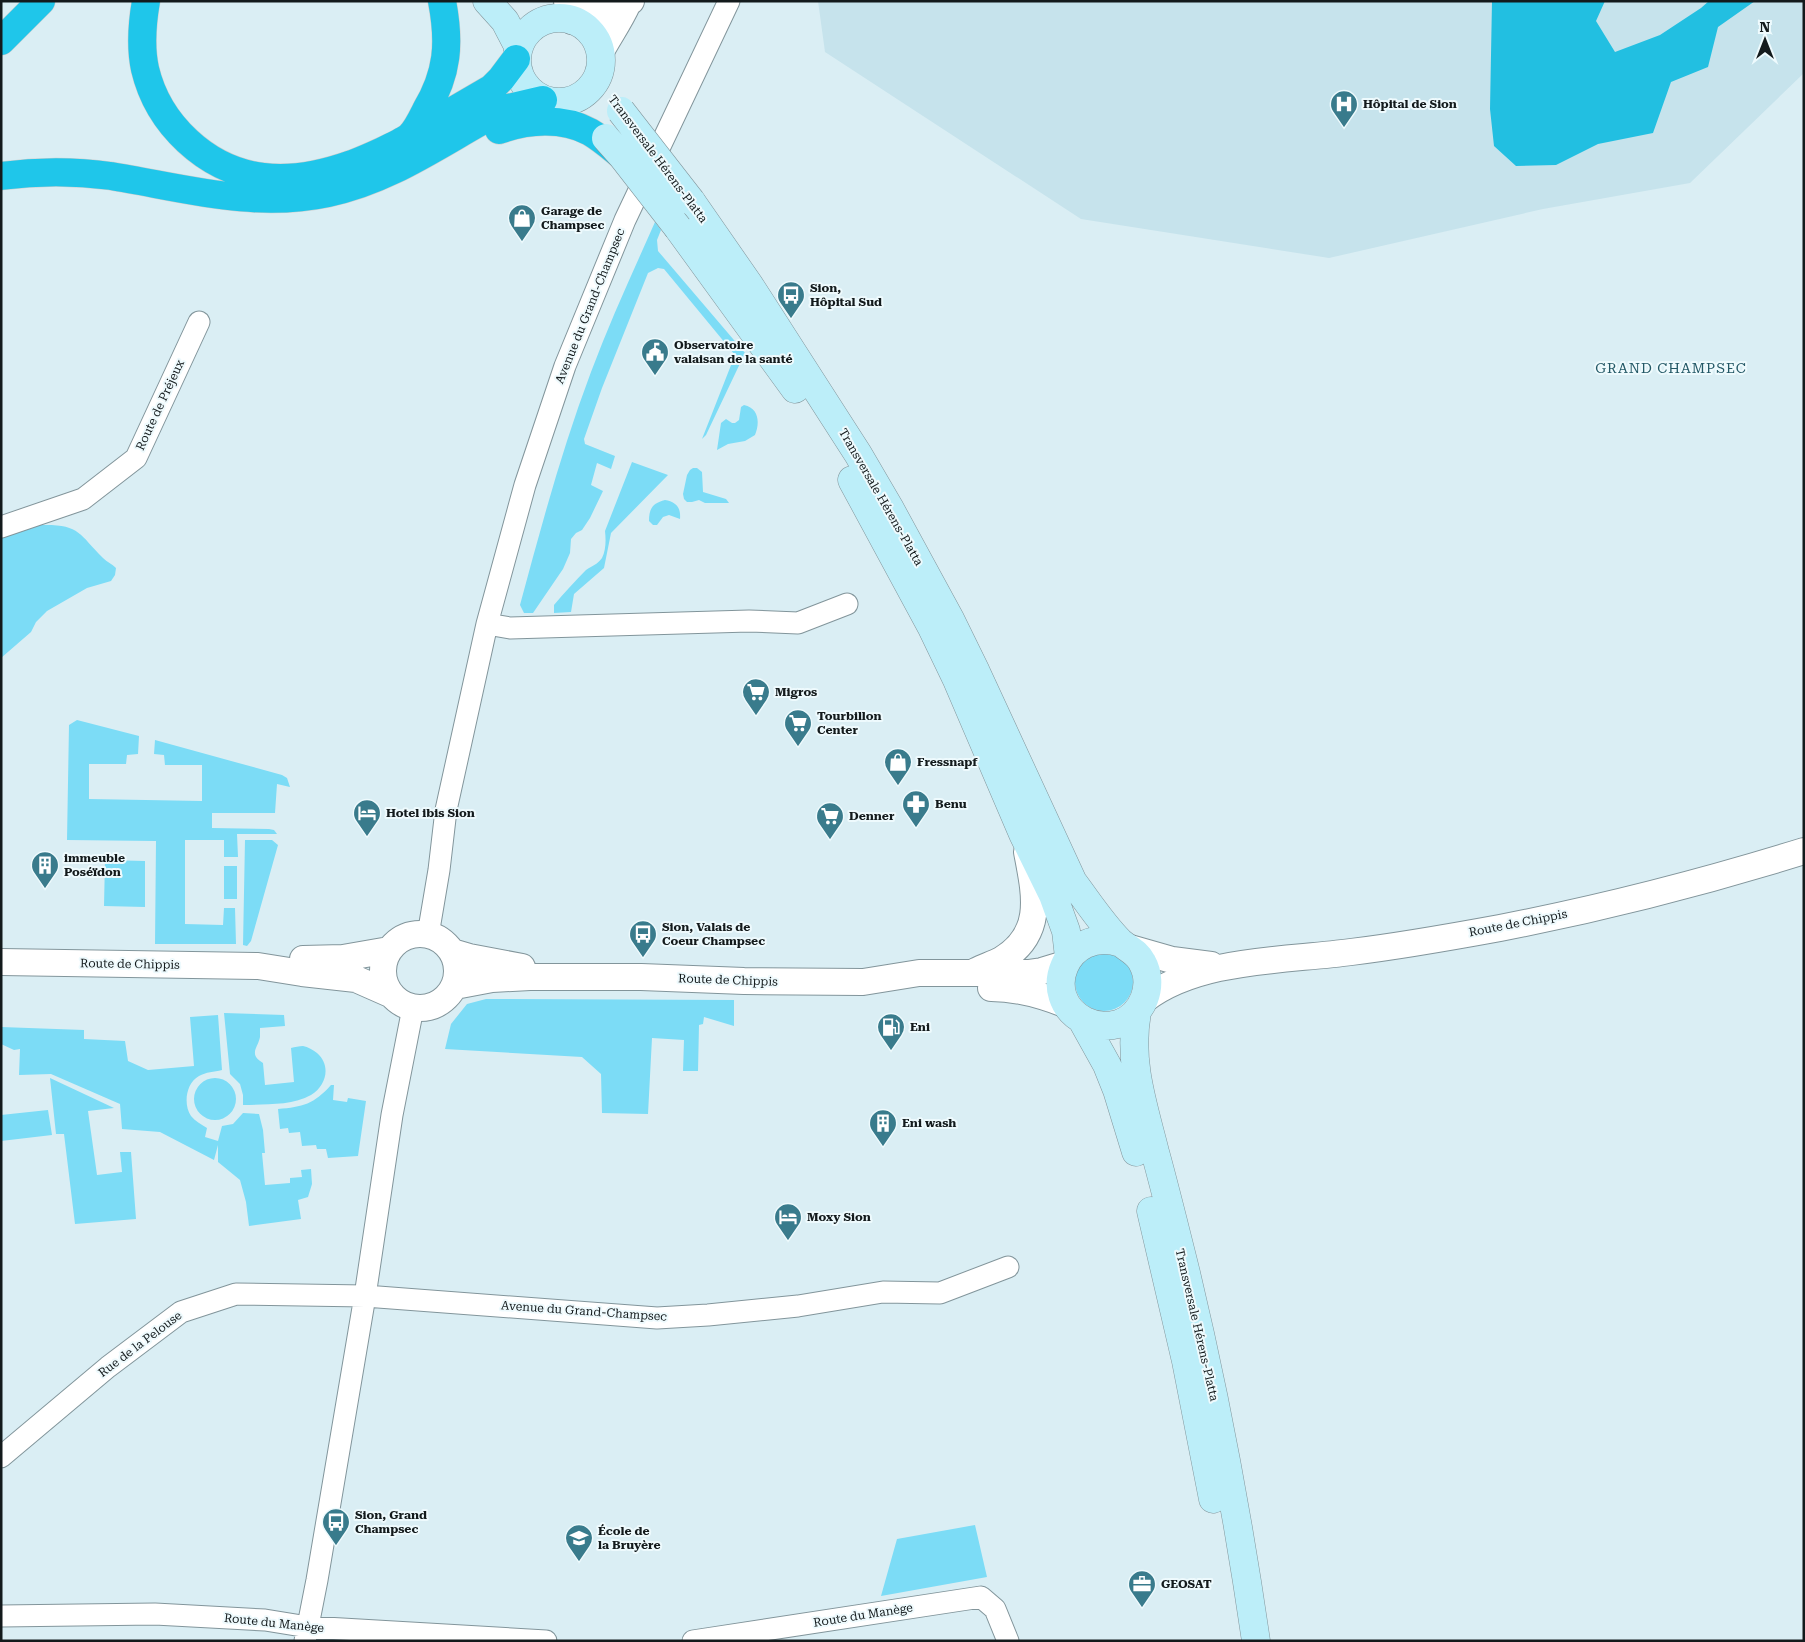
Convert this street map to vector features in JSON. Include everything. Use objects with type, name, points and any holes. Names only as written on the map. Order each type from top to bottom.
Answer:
[{"type":"highway","points":[[1,41],[41,1]]},
{"type":"highway","points":[[146,1],[142,25],[143,55],[145,69],[154,95],[175,128],[194,147],[216,161],[242,172],[278,178],[309,175],[330,171],[362,160],[417,146],[522,123],[540,121],[572,125],[590,132],[611,145]]},
{"type":"highway","points":[[417,146],[431,102],[445,67],[447,39],[442,1]]},
{"type":"highway","points":[[1,176],[40,172],[86,174],[132,180],[206,194],[261,200],[288,199],[328,193],[383,176],[417,146],[492,88],[501,79],[517,52]]},
{"type":"highway","points":[[417,146],[508,108],[553,101]]},
{"type":"main road","points":[[487,1],[505,21],[517,52],[518,71],[530,92],[553,101],[584,94],[591,88],[600,64],[599,46],[588,30],[566,13],[535,1]]},
{"type":"main road","points":[[517,52],[523,37],[536,25],[566,13]]},
{"type":"main road","name":"Transversale Hérens-Platta","points":[[600,64],[606,91],[724,246],[890,507],[976,672],[1073,882],[1094,912],[1126,945]]},
{"type":"main road","name":"Transversale Hérens-Platta","points":[[553,101],[593,125],[678,228],[789,381],[848,472],[931,626],[1023,834],[1053,895],[1066,931],[1067,961]]},
{"type":"main road","points":[[1107,940],[1126,945],[1140,958],[1146,971],[1147,987],[1140,1006],[1126,1020],[1113,1025],[1095,1025],[1075,1013],[1063,995],[1062,975],[1067,961],[1080,947],[1093,941],[1107,940]]},
{"type":"main road","name":"Transversale Hérens-Platta","points":[[1140,1006],[1134,1026],[1134,1059],[1138,1089],[1168,1202],[1205,1357],[1233,1504],[1256,1641]]},
{"type":"main road","name":"Transversale Hérens-Platta","points":[[1075,1013],[1107,1065],[1134,1145],[1190,1380],[1215,1507],[1237,1641]]},
{"type":"street","points":[[566,13],[594,1]]},
{"type":"street","name":"Avenue du Grand-Champsec","points":[[428,935],[439,870],[446,810],[487,624],[525,485],[565,366],[625,220],[729,1]]},
{"type":"street","points":[[566,13],[592,18],[629,2]]},
{"type":"street","points":[[600,64],[608,38],[620,21],[629,2]]},
{"type":"street","name":"Route de Préjeux","points":[[1,527],[83,499],[136,458],[199,322]]},
{"type":"street","points":[[487,624],[510,628],[749,621],[798,623],[847,604]]},
{"type":"street","points":[[972,973],[1010,954],[1026,936],[1031,924],[1035,911],[1035,900],[1023,834]]},
{"type":"street","name":"Route de Chippis","points":[[1140,1006],[1156,990],[1169,983],[1227,966],[1374,949],[1500,928],[1653,894],[1804,851]]},
{"type":"street","points":[[414,934],[428,935],[444,943],[452,952],[458,969],[455,986],[447,998],[437,1005],[413,1008],[404,1005],[390,994],[385,984],[384,961],[394,944],[407,936],[414,934]]},
{"type":"street","name":"Route de Chippis","points":[[1126,945],[1172,960],[1227,966]]},
{"type":"street","name":"Route de Chippis","points":[[258,966],[299,959],[343,958],[390,950]]},
{"type":"street","name":"Route de Chippis","points":[[452,952],[495,962],[592,977]]},
{"type":"street","name":"Route de Chippis","points":[[864,982],[919,973],[1028,973],[1042,971],[1067,961]]},
{"type":"street","name":"Route de Chippis","points":[[1,962],[258,966],[356,979],[390,994]]},
{"type":"street","name":"Route de Chippis","points":[[455,986],[492,979],[592,977],[864,982],[884,986],[1012,989],[1034,993],[1075,1013]]},
{"type":"street","points":[[307,1634],[365,1296],[392,1115],[413,1008]]},
{"type":"street","name":"Avenue du Grand-Champsec","points":[[365,1296],[657,1318],[798,1306],[883,1292],[940,1293],[1008,1267]]},
{"type":"street","name":"Rue de la Pelouse","points":[[1,1457],[108,1367],[181,1312],[236,1294],[365,1296]]},
{"type":"street","name":"Route du Manège","points":[[693,1641],[981,1597],[995,1610],[1008,1641]]},
{"type":"street","name":"Route du Manège","points":[[1,1616],[154,1614],[265,1620],[307,1634],[546,1641]]},
{"type":"shaded area","name":"Hôpital de Sion","points":[[818,1],[1804,1],[1804,73],[1690,183],[1543,209],[1329,258],[1081,219],[825,52]]},
{"type":"shaded area","points":[[1492,1],[1605,1],[1596,21],[1615,52],[1660,35],[1709,1],[1755,1],[1718,27],[1708,67],[1671,82],[1653,133],[1598,144],[1556,165],[1516,166],[1494,146],[1490,109]]},
{"type":"shaded area","points":[[655,222],[661,230],[657,240],[658,251],[745,353],[706,435],[702,439],[735,355],[664,269],[658,268],[648,273],[602,388],[584,439],[585,444],[615,456],[611,469],[597,463],[591,485],[603,491],[582,530],[571,539],[570,553],[563,569],[533,613],[524,613],[520,605],[561,459],[606,334]]},
{"type":"shaded area","points":[[744,405],[753,409],[757,417],[758,426],[755,435],[745,441],[728,444],[717,450],[721,423],[726,419],[732,423],[739,420],[741,407]]},
{"type":"shaded area","points":[[632,462],[668,475],[611,533],[604,568],[574,594],[571,612],[554,613],[554,605],[586,570],[602,558],[605,545],[605,531]]},
{"type":"shaded area","points":[[693,468],[697,468],[702,472],[703,492],[726,499],[729,503],[705,503],[699,500],[687,502],[683,494],[687,475]]},
{"type":"shaded area","points":[[665,500],[677,506],[680,511],[680,519],[669,515],[663,517],[657,525],[653,525],[649,521],[651,509],[657,503]]},
{"type":"shaded area","points":[[40,525],[71,528],[83,536],[103,558],[116,568],[115,575],[111,581],[87,588],[47,611],[36,622],[31,632],[1,658],[1,534]]},
{"type":"shaded area","points":[[77,720],[139,736],[138,754],[127,755],[126,764],[89,764],[89,799],[202,801],[202,765],[165,765],[164,755],[154,754],[155,740],[287,778],[290,787],[277,784],[275,813],[212,813],[212,828],[269,829],[274,830],[277,834],[237,834],[238,857],[224,857],[224,840],[185,840],[185,924],[223,925],[224,908],[235,908],[236,944],[155,944],[156,841],[67,840],[69,725]]},
{"type":"shaded area","points":[[245,840],[272,840],[278,845],[251,941],[247,946],[243,945]]},
{"type":"shaded area","points":[[105,860],[145,861],[145,907],[104,906]]},
{"type":"shaded area","points":[[224,866],[237,866],[237,899],[224,899]]},
{"type":"shaded area","points":[[1104,953],[1115,955],[1128,966],[1133,982],[1131,993],[1120,1006],[1104,1011],[1093,1009],[1080,998],[1075,982],[1077,971],[1088,958]]},
{"type":"shaded area","points":[[486,999],[734,1000],[734,1026],[704,1017],[703,1024],[699,1025],[698,1071],[683,1071],[684,1040],[652,1038],[648,1114],[602,1113],[601,1074],[582,1057],[445,1049],[451,1024],[467,1004]]},
{"type":"shaded area","points":[[224,1013],[284,1015],[285,1026],[260,1028],[260,1037],[255,1054],[258,1060],[263,1063],[265,1085],[294,1082],[291,1048],[303,1046],[317,1053],[324,1063],[325,1075],[321,1086],[311,1095],[295,1101],[278,1104],[243,1105],[240,1084],[230,1074]]},
{"type":"shaded area","points":[[218,1015],[222,1070],[199,1076],[191,1084],[187,1094],[187,1106],[191,1116],[207,1128],[205,1137],[218,1141],[222,1126],[233,1124],[243,1113],[259,1114],[263,1130],[265,1153],[262,1153],[265,1185],[290,1183],[290,1178],[302,1177],[301,1170],[311,1169],[312,1184],[308,1197],[298,1200],[301,1219],[249,1226],[246,1202],[240,1180],[218,1162],[218,1145],[214,1160],[160,1132],[122,1129],[120,1104],[51,1074],[19,1075],[20,1049],[14,1050],[1,1044],[1,1027],[84,1030],[84,1039],[125,1041],[128,1061],[148,1070],[194,1066],[190,1017]]},
{"type":"shaded area","points":[[50,1078],[114,1108],[88,1111],[97,1175],[122,1172],[120,1152],[131,1152],[136,1219],[75,1224],[64,1134],[56,1134]]},
{"type":"shaded area","points":[[215,1078],[230,1084],[236,1099],[230,1114],[215,1120],[200,1114],[194,1099],[200,1084]]},
{"type":"shaded area","points":[[331,1085],[334,1085],[333,1100],[347,1102],[348,1098],[366,1101],[358,1156],[328,1158],[326,1149],[317,1149],[316,1145],[302,1146],[300,1132],[289,1133],[288,1128],[280,1129],[278,1109],[301,1106],[319,1096]]},
{"type":"shaded area","points":[[48,1110],[52,1135],[1,1141],[1,1115]]},
{"type":"shaded area","points":[[975,1525],[987,1577],[881,1596],[897,1539]]},
{"type":"place","name":"Hôpital de Sion","points":[[1344,128]]},
{"type":"place","name":"Garage de Champsec","points":[[522,242]]},
{"type":"place","name":"Sion, Hôpital Sud","points":[[791,319]]},
{"type":"place","name":"Observatoire valaisan de la santé","points":[[655,376]]},
{"type":"place","name":"Migros","points":[[756,716]]},
{"type":"place","name":"Tourbillon Center","points":[[798,747]]},
{"type":"place","name":"Fressnapf","points":[[898,786]]},
{"type":"place","name":"Benu","points":[[916,828]]},
{"type":"place","name":"Hotel ibis Sion","points":[[367,837]]},
{"type":"place","name":"Denner","points":[[830,840]]},
{"type":"place","name":"immeuble Poséïdon","points":[[45,889]]},
{"type":"place","name":"Sion, Valais de Coeur Champsec","points":[[643,958]]},
{"type":"place","name":"Eni","points":[[891,1051]]},
{"type":"place","name":"Eni wash","points":[[883,1147]]},
{"type":"place","name":"Moxy Sion","points":[[788,1241]]},
{"type":"place","name":"Sion, Grand Champsec","points":[[336,1546]]},
{"type":"place","name":"École de la Bruyère","points":[[579,1562]]},
{"type":"place","name":"GEOSAT","points":[[1142,1608]]},
{"type":"district","name":"GRAND CHAMPSEC","points":[[1671,368]]}]
